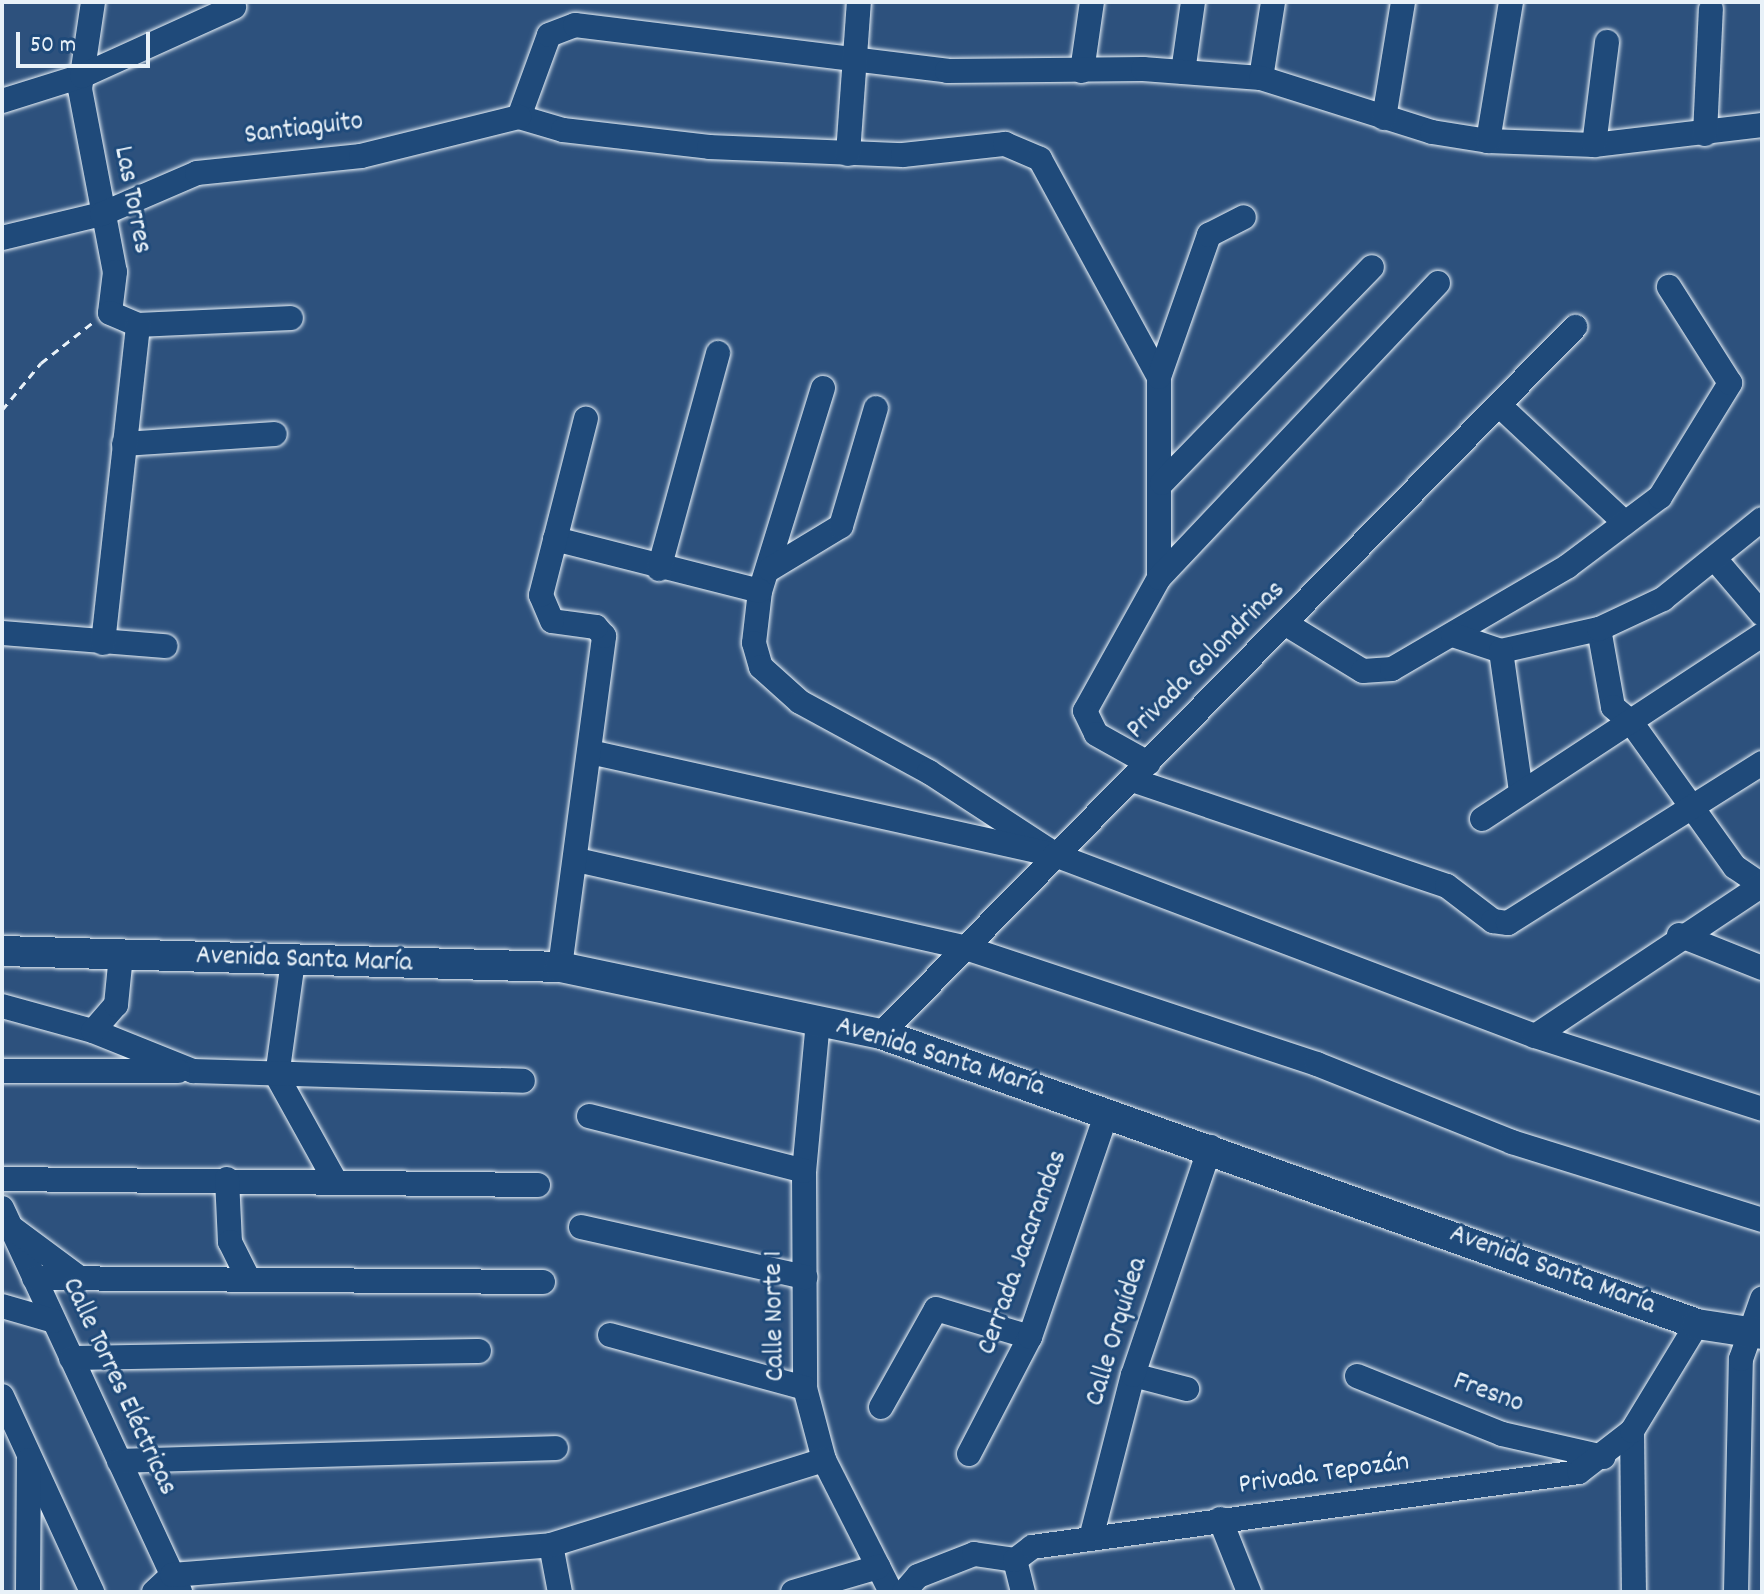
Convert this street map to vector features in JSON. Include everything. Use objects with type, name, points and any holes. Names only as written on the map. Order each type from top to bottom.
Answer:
[{"type":"main road","name":"Avenida Santa María","points":[[2,951],[560,967],[881,1034],[1210,1147],[1697,1324],[1755,1333]]},
{"type":"street","name":"Las Torres","points":[[93,2],[82,76],[102,214],[115,272],[110,313]]},
{"type":"street","points":[[848,154],[859,2]]},
{"type":"street","points":[[1082,71],[1092,2]]},
{"type":"street","points":[[1183,72],[1193,2]]},
{"type":"street","points":[[1261,78],[1273,2]]},
{"type":"street","points":[[1384,118],[1403,2]]},
{"type":"street","points":[[1488,141],[1511,2]]},
{"type":"street","points":[[2,101],[82,76],[234,7]]},
{"type":"street","points":[[1705,134],[1711,9]]},
{"type":"street","points":[[1159,377],[1031,151],[1005,144],[848,154],[694,146],[563,130],[519,117],[557,27],[947,71],[1183,72],[1261,78],[1384,118],[1488,141],[1594,145],[1762,125]]},
{"type":"street","points":[[1594,145],[1607,42]]},
{"type":"street","name":"Santiaguito","points":[[2,238],[102,214],[197,173],[361,156],[519,117]]},
{"type":"street","points":[[1159,578],[1162,483],[1159,377],[1209,235],[1244,217]]},
{"type":"street","points":[[1162,483],[1372,267]]},
{"type":"street","points":[[1438,283],[1159,578],[1085,711],[1096,734],[1140,772],[1447,886],[1500,923],[1525,916],[1694,811],[1762,763]]},
{"type":"street","points":[[1286,624],[1374,674],[1453,635],[1625,523],[1672,485],[1730,383],[1669,287]]},
{"type":"street","points":[[110,313],[138,325],[291,318]]},
{"type":"street","points":[[103,643],[138,325]]},
{"type":"street","name":"Privada Golondrinas","points":[[881,1034],[1575,327]]},
{"type":"street","points":[[659,569],[718,353]]},
{"type":"street","points":[[823,388],[765,580],[754,643],[777,685],[1055,855]]},
{"type":"street","points":[[1500,406],[1625,523]]},
{"type":"street","points":[[555,539],[659,569],[765,580],[841,526],[876,408]]},
{"type":"street","points":[[560,967],[577,860],[604,636],[596,627],[545,614],[541,595],[586,419]]},
{"type":"street","points":[[124,444],[275,434]]},
{"type":"street","points":[[1453,635],[1501,651],[1599,629],[1663,599],[1762,519]]},
{"type":"street","points":[[1715,559],[1762,614]]},
{"type":"street","points":[[1535,1036],[1679,935],[1762,885],[1735,867],[1631,722],[1606,695],[1599,629]]},
{"type":"street","points":[[2,633],[165,646]]},
{"type":"street","points":[[1482,819],[1762,635]]},
{"type":"street","points":[[1501,651],[1521,792]]},
{"type":"street","points":[[590,752],[1055,855],[1535,1036],[1762,1109]]},
{"type":"street","points":[[577,860],[966,948],[1317,1064],[1512,1142],[1762,1220]]},
{"type":"street","points":[[1679,935],[1762,968]]},
{"type":"street","points":[[93,1031],[116,1005],[121,955]]},
{"type":"street","points":[[293,961],[277,1076],[334,1179]]},
{"type":"street","points":[[2,1006],[93,1031],[193,1071]]},
{"type":"street","name":"Calle Norte 1","points":[[818,1021],[804,1171],[805,1388],[824,1460],[891,1592]]},
{"type":"street","points":[[2,1071],[193,1071],[277,1076],[523,1081]]},
{"type":"street","name":"Cerrada Jacarandas","points":[[969,1454],[1030,1337],[1107,1112]]},
{"type":"street","points":[[589,1116],[804,1171]]},
{"type":"street","name":"Calle Orquídea","points":[[1091,1538],[1133,1375],[1210,1147]]},
{"type":"street","points":[[2,1179],[334,1179],[538,1185]]},
{"type":"street","points":[[227,1179],[230,1242],[249,1280]]},
{"type":"street","points":[[6,1218],[81,1279]]},
{"type":"street","name":"Calle Torres Eléctricas","points":[[6,1218],[119,1461],[169,1586]]},
{"type":"street","points":[[581,1227],[805,1277]]},
{"type":"street","points":[[34,1278],[543,1282]]},
{"type":"street","points":[[1736,1592],[1755,1333],[1762,1299]]},
{"type":"street","points":[[2,1306],[54,1321]]},
{"type":"street","points":[[881,1407],[936,1309],[1030,1337]]},
{"type":"street","name":"Privada Tepozán","points":[[904,1592],[945,1562],[990,1553],[1015,1560],[1023,1550],[1091,1538],[1579,1472],[1603,1457],[1632,1431],[1697,1324]]},
{"type":"street","points":[[610,1335],[805,1388]]},
{"type":"street","points":[[71,1358],[479,1351]]},
{"type":"street","points":[[1133,1375],[1187,1389]]},
{"type":"street","name":"Fresno","points":[[1357,1376],[1502,1434],[1603,1457]]},
{"type":"street","points":[[2,1396],[96,1590]]},
{"type":"street","points":[[1632,1431],[1634,1592]]},
{"type":"street","points":[[119,1461],[556,1448]]},
{"type":"street","points":[[28,1592],[29,1454]]},
{"type":"street","points":[[169,1586],[551,1545],[824,1460]]},
{"type":"street","points":[[1220,1519],[1249,1592]]},
{"type":"street","points":[[551,1545],[560,1592]]},
{"type":"street","points":[[1015,1560],[1023,1592]]},
{"type":"street","points":[[793,1592],[878,1567]]},
{"type":"path","points":[[2,410],[67,338],[110,313]]}]
